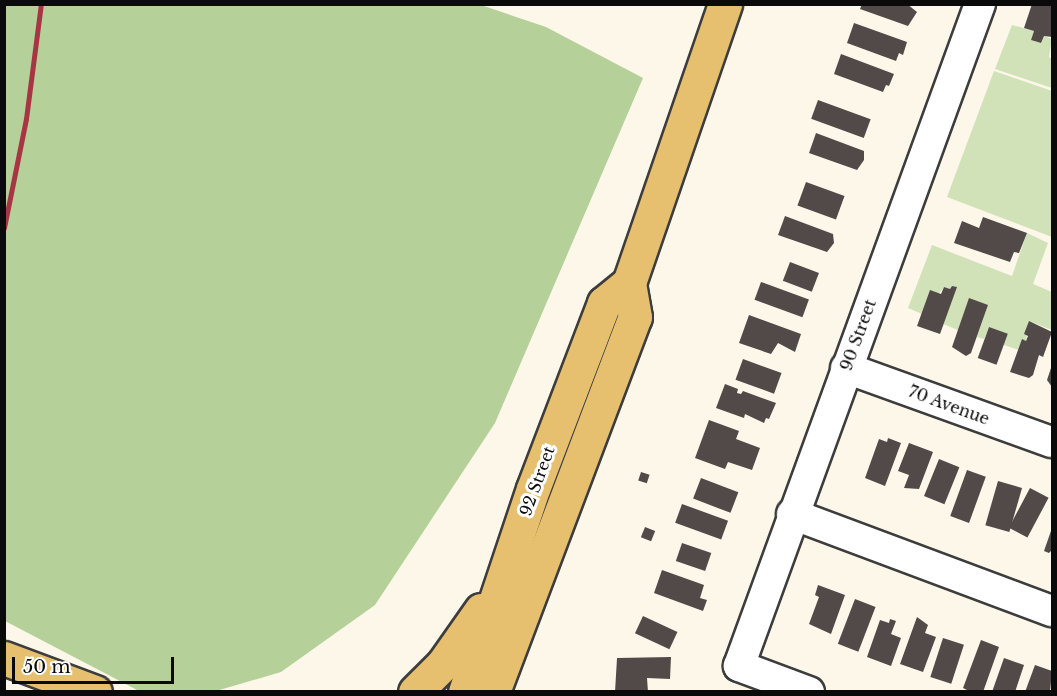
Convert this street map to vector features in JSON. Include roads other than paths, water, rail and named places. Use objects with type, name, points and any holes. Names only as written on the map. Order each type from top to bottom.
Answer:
[{"type":"main road","points":[[628,283],[725,4]]},
{"type":"main road","name":"92 Street","points":[[465,692],[501,582],[604,303],[628,283],[635,316],[493,692]]},
{"type":"main road","points":[[416,692],[443,664],[501,582]]},
{"type":"main road","points":[[4,658],[95,692]]},
{"type":"street","name":"90 Street","points":[[809,692],[739,666],[792,514],[980,4]]},
{"type":"street","name":"70 Avenue","points":[[846,368],[1053,442]]},
{"type":"street","points":[[792,514],[1053,611]]},
{"type":"railway","points":[[4,228],[26,119],[41,4]]}]
